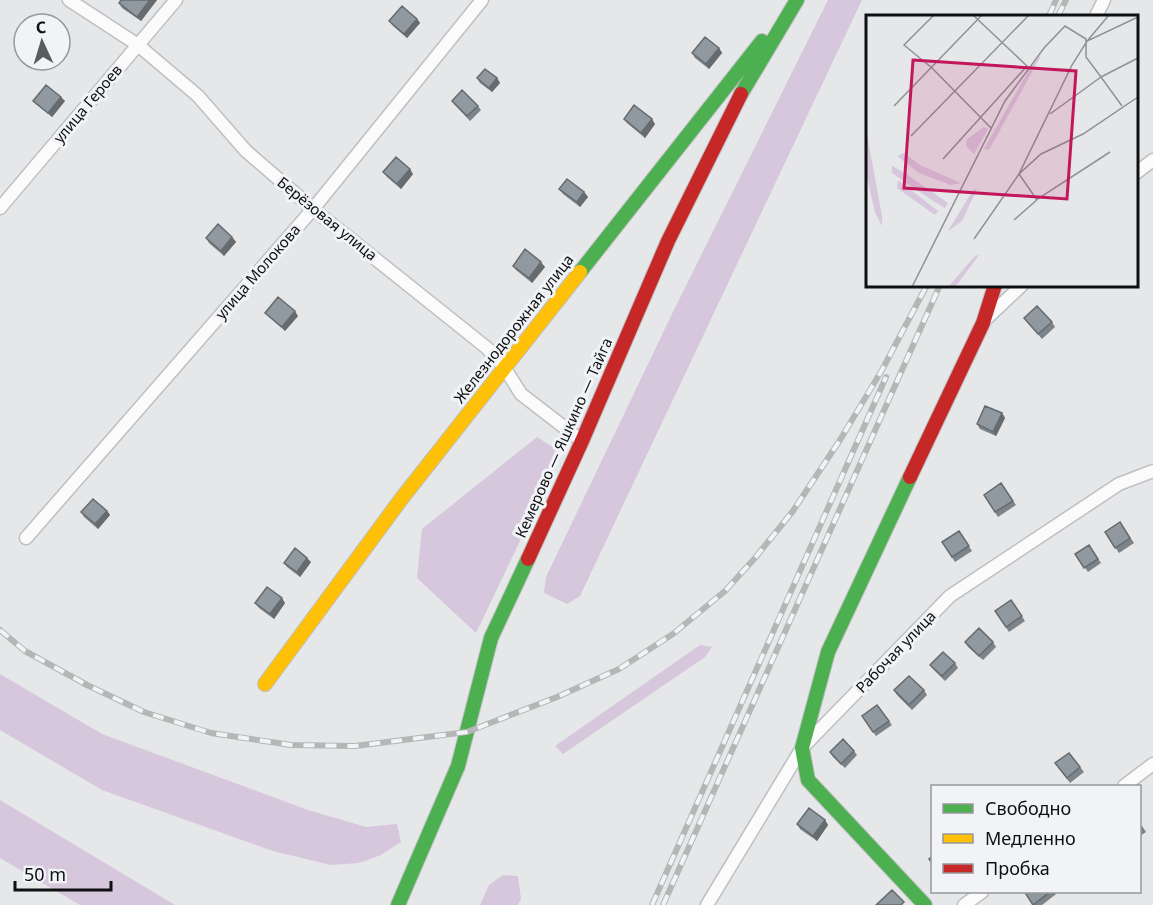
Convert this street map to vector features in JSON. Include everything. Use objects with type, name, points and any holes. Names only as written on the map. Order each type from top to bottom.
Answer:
[{"type":"street","name":"Берёзовая улица","points":[[69,0],[138,45],[198,96],[246,152],[313,209],[487,348],[521,394],[582,441]]},
{"type":"street","name":"улица Героев","points":[[0,208],[176,0]]},
{"type":"street","name":"улица Молокова","points":[[26,538],[313,209],[482,0]]},
{"type":"street","name":"Железнодорожная улица","points":[[265,684],[402,498],[795,0]]},
{"type":"street","name":"Кемерово — Яшкино — Тайга","points":[[398,905],[458,766],[491,638],[582,441],[668,241],[747,83],[795,0]]},
{"type":"street","points":[[1096,15],[1104,0]]},
{"type":"street","points":[[1138,172],[1153,160]]},
{"type":"street","points":[[925,905],[808,780],[802,748],[828,652],[982,323],[995,286]]},
{"type":"street","points":[[982,323],[1021,286]]},
{"type":"street","name":"Рабочая улица","points":[[707,905],[802,748],[950,596],[1119,484],[1153,471]]},
{"type":"street","points":[[1125,785],[1153,764]]},
{"type":"street","points":[[964,905],[979,893]]},
{"type":"shaded area","points":[[828,0],[862,0],[580,596],[567,604],[544,593],[546,577],[672,314]]},
{"type":"shaded area","points":[[537,437],[562,453],[476,633],[417,578],[422,529]]},
{"type":"shaded area","points":[[700,645],[712,647],[705,657],[563,754],[555,746]]},
{"type":"shaded area","points":[[0,674],[102,734],[308,810],[366,827],[397,824],[401,842],[381,855],[359,863],[331,865],[273,851],[102,790],[0,730]]},
{"type":"shaded area","points":[[0,800],[175,905],[80,905],[0,858]]},
{"type":"shaded area","points":[[503,875],[518,876],[521,899],[518,905],[480,905],[489,885]]},
{"type":"building","points":[[121,0],[150,0],[137,17],[119,3]]},
{"type":"building","points":[[402,6],[417,19],[404,34],[389,21]]},
{"type":"building","points":[[705,37],[719,48],[706,64],[692,53]]},
{"type":"building","points":[[485,69],[497,78],[489,88],[477,78]]},
{"type":"building","points":[[46,85],[61,97],[48,113],[33,101]]},
{"type":"building","points":[[462,90],[478,106],[467,116],[452,101]]},
{"type":"building","points":[[634,105],[652,119],[641,133],[624,119]]},
{"type":"building","points":[[396,157],[410,169],[397,184],[383,172]]},
{"type":"building","points":[[567,179],[584,192],[577,202],[559,189]]},
{"type":"building","points":[[218,224],[232,237],[221,251],[206,238]]},
{"type":"building","points":[[525,249],[541,262],[529,278],[513,266]]},
{"type":"building","points":[[278,297],[295,311],[282,327],[265,313]]},
{"type":"building","points":[[1037,306],[1052,322],[1038,334],[1024,318]]},
{"type":"building","points":[[985,406],[1002,413],[993,432],[977,424]]},
{"type":"building","points":[[1001,483],[1013,501],[995,512],[984,495]]},
{"type":"building","points":[[93,499],[107,511],[95,524],[81,512]]},
{"type":"building","points":[[1120,522],[1130,538],[1115,548],[1105,532]]},
{"type":"building","points":[[959,531],[969,546],[952,557],[942,542]]},
{"type":"building","points":[[1089,545],[1098,559],[1084,568],[1075,554]]},
{"type":"building","points":[[295,548],[307,558],[297,572],[284,563]]},
{"type":"building","points":[[267,587],[282,598],[270,614],[255,603]]},
{"type":"building","points":[[1011,600],[1022,616],[1006,627],[995,611]]},
{"type":"building","points":[[979,628],[993,642],[979,656],[965,642]]},
{"type":"building","points":[[943,652],[955,663],[942,676],[930,665]]},
{"type":"building","points":[[909,676],[924,690],[909,705],[894,690]]},
{"type":"building","points":[[877,705],[889,721],[873,732],[862,716]]},
{"type":"building","points":[[843,739],[854,751],[841,764],[830,752]]},
{"type":"building","points":[[1069,753],[1080,767],[1067,778],[1055,763]]},
{"type":"building","points":[[809,808],[825,820],[813,836],[797,824]]},
{"type":"building","points":[[892,890],[904,902],[901,905],[876,905]]},
{"type":"building","points":[[1025,893],[1048,893],[1033,905]]},
{"type":"railway","points":[[1049,15],[1056,0]]},
{"type":"railway","points":[[1058,15],[1066,0]]},
{"type":"railway","points":[[0,630],[25,651],[87,685],[144,712],[211,733],[291,745],[355,746],[467,732],[557,697],[619,669],[673,634],[725,591],[793,511],[840,440],[882,370],[926,286]]},
{"type":"railway","points":[[663,905],[940,286]]},
{"type":"railway","points":[[652,905],[886,377]]},
{"type":"traffic: fast","points":[[741,94],[797,0]]},
{"type":"traffic: fast","points":[[580,272],[762,41]]},
{"type":"traffic: fast","points":[[910,477],[828,652],[802,748],[808,780],[925,905]]},
{"type":"traffic: fast","points":[[398,905],[458,766],[491,638],[528,559]]},
{"type":"traffic: slow","points":[[265,684],[402,498],[580,272]]},
{"type":"traffic: jam","points":[[528,559],[582,441],[668,241],[741,94]]},
{"type":"traffic: jam","points":[[910,477],[983,323],[995,286]]}]
